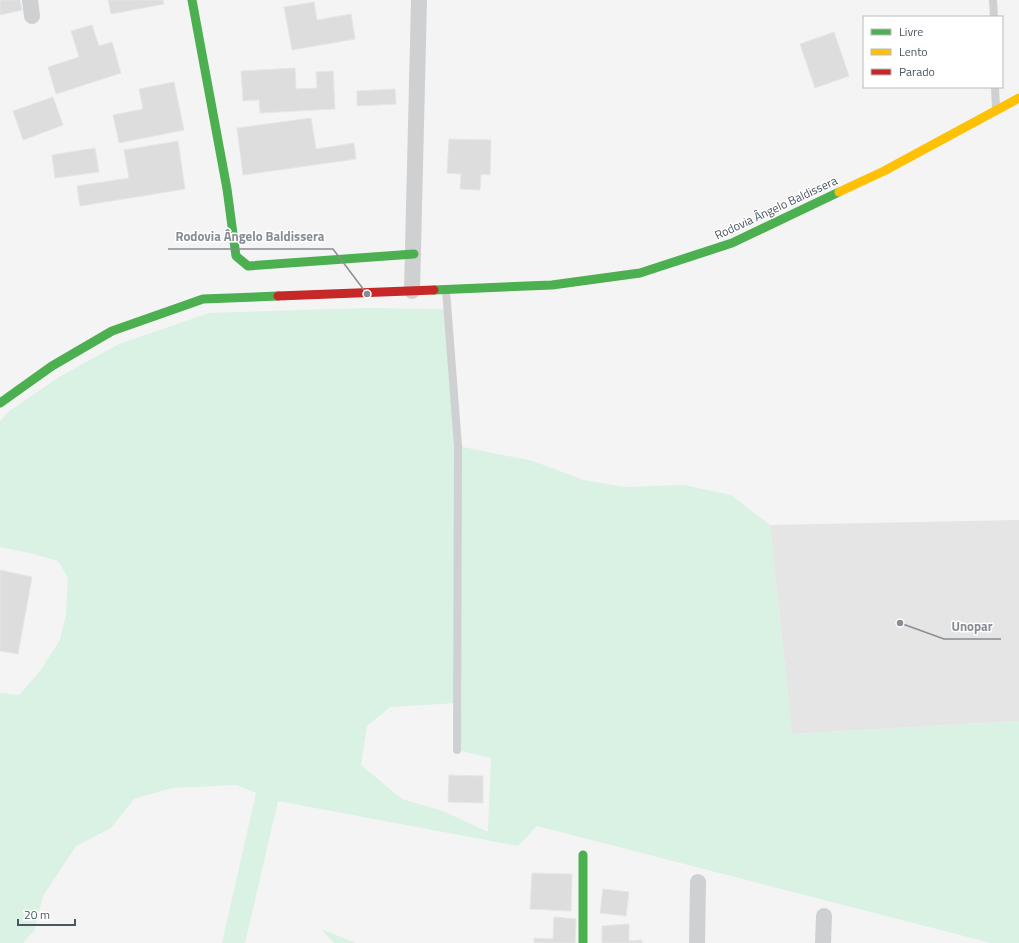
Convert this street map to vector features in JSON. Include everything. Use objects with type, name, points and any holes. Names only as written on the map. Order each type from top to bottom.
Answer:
[{"type":"street","points":[[192,0],[227,189],[236,256],[248,266],[414,254]]},
{"type":"street","points":[[412,291],[419,0]]},
{"type":"street","name":"Rodovia Ângelo Baldissera","points":[[0,402],[52,366],[112,331],[203,299],[552,286],[640,273],[732,243],[884,171],[1019,98]]},
{"type":"street","points":[[583,855],[583,943]]},
{"type":"street","points":[[697,943],[698,882]]},
{"type":"street","points":[[823,943],[824,916]]},
{"type":"lane","points":[[993,0],[994,16]]},
{"type":"lane","points":[[995,88],[996,111]]},
{"type":"lane","points":[[446,289],[458,446],[456,750]]},
{"type":"shaded area","points":[[1019,520],[1019,721],[792,734],[770,525]]},
{"type":"green space","points":[[366,308],[447,309],[458,446],[533,461],[584,480],[624,487],[684,485],[731,495],[770,525],[792,734],[1019,721],[1019,943],[991,943],[537,826],[518,846],[278,801],[245,943],[222,943],[256,793],[236,785],[172,788],[134,799],[111,828],[76,846],[43,896],[34,931],[23,943],[0,943],[0,693],[19,695],[40,671],[60,640],[66,614],[68,578],[58,561],[0,547],[0,421],[8,412],[59,377],[119,344],[209,313]],"holes":[[[457,703],[457,750],[491,758],[488,832],[443,811],[402,799],[361,765],[367,726],[390,707]]]},
{"type":"green space","points":[[321,929],[356,943],[334,943]]},
{"type":"building","points":[[0,0],[20,0],[22,10],[0,15]]},
{"type":"building","points":[[108,0],[163,0],[164,4],[111,14]]},
{"type":"building","points":[[314,2],[317,20],[351,14],[355,39],[292,50],[284,7]]},
{"type":"building","points":[[92,25],[99,46],[112,42],[121,73],[56,94],[48,67],[79,57],[71,31]]},
{"type":"building","points":[[834,32],[849,76],[815,88],[800,44]]},
{"type":"building","points":[[295,68],[296,89],[317,88],[316,72],[333,71],[335,109],[260,113],[259,100],[243,101],[241,71]]},
{"type":"building","points":[[174,82],[184,130],[119,143],[113,115],[143,109],[139,89]]},
{"type":"building","points":[[395,89],[396,104],[357,106],[357,91]]},
{"type":"building","points":[[53,97],[63,125],[23,140],[13,111]]},
{"type":"building","points":[[311,118],[316,149],[354,143],[356,159],[243,175],[237,128]]},
{"type":"building","points":[[449,139],[491,140],[490,175],[481,174],[480,190],[460,189],[461,174],[447,173]]},
{"type":"building","points":[[178,141],[185,189],[80,206],[77,186],[129,178],[124,150]]},
{"type":"building","points":[[95,148],[99,172],[55,178],[52,155]]},
{"type":"building","points":[[0,570],[32,577],[18,654],[0,651]]},
{"type":"building","points":[[449,775],[483,776],[483,803],[448,802]]},
{"type":"building","points":[[532,873],[572,874],[571,911],[530,909]]},
{"type":"building","points":[[603,889],[629,892],[626,916],[600,913]]},
{"type":"building","points":[[554,917],[576,919],[575,943],[534,943],[534,938],[553,939]]},
{"type":"building","points":[[629,924],[629,941],[642,940],[642,943],[602,943],[602,926]]},
{"type":"traffic: fast","points":[[192,0],[227,189],[236,256],[248,266],[414,254]]},
{"type":"traffic: fast","points":[[434,290],[552,285],[640,273],[732,243],[839,192]]},
{"type":"traffic: fast","points":[[0,403],[52,366],[112,331],[203,299],[278,296]]},
{"type":"traffic: fast","points":[[583,855],[583,943]]},
{"type":"traffic: slow","points":[[839,192],[884,171],[1019,98]]},
{"type":"traffic: jam","points":[[278,296],[434,290]]},
{"type":"place","name":"Rodovia Ângelo Baldissera","points":[[367,294]]},
{"type":"place","name":"Unopar","points":[[900,623]]}]
